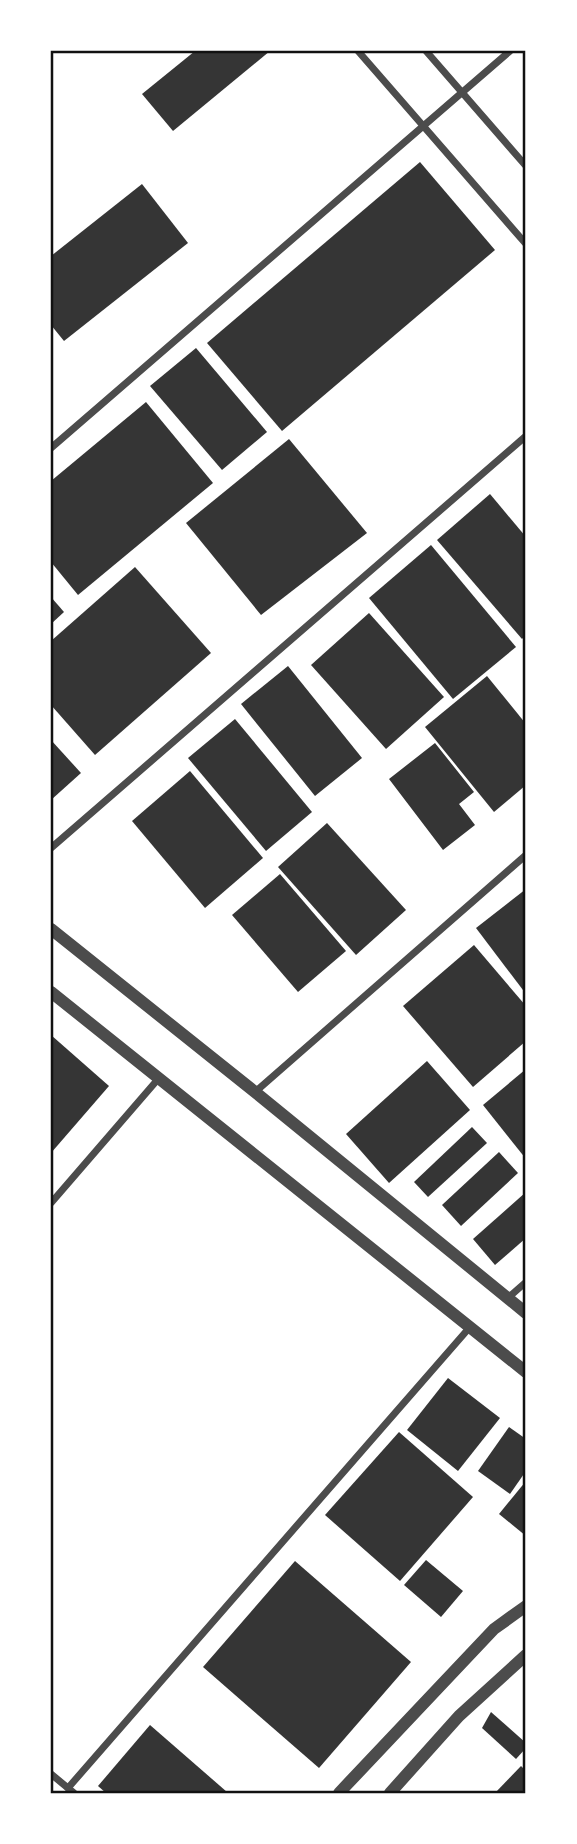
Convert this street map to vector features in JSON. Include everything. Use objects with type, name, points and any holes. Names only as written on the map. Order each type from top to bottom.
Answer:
[{"type":"street","points":[[358,51],[526,244]]},
{"type":"street","points":[[426,51],[526,166]]},
{"type":"street","points":[[51,448],[510,51]]},
{"type":"street","points":[[51,848],[526,436]]},
{"type":"street","points":[[255,1091],[526,855]]},
{"type":"street","points":[[51,929],[255,1091],[526,1313]]},
{"type":"street","points":[[51,992],[526,1372]]},
{"type":"street","points":[[51,1203],[159,1078]]},
{"type":"street","points":[[508,1298],[526,1282]]},
{"type":"street","points":[[51,1774],[71,1790],[470,1326]]},
{"type":"street","points":[[339,1793],[494,1629],[526,1606]]},
{"type":"street","points":[[390,1793],[459,1716],[526,1655]]},
{"type":"building","points":[[195,51],[270,51],[173,131],[142,94]]},
{"type":"building","points":[[420,162],[495,250],[282,431],[207,343]]},
{"type":"building","points":[[142,184],[188,243],[64,341],[51,325],[51,256]]},
{"type":"building","points":[[196,348],[267,432],[222,470],[150,386]]},
{"type":"building","points":[[146,402],[213,483],[78,595],[51,562],[51,481]]},
{"type":"building","points":[[289,439],[367,533],[261,615],[186,523]]},
{"type":"building","points":[[490,494],[526,537],[526,635],[522,639],[437,540]]},
{"type":"building","points":[[431,545],[516,647],[453,699],[369,598]]},
{"type":"building","points":[[135,567],[211,653],[95,755],[51,705],[51,641]]},
{"type":"building","points":[[51,597],[64,612],[51,624]]},
{"type":"building","points":[[369,613],[444,697],[386,749],[311,665]]},
{"type":"building","points":[[288,666],[362,758],[315,796],[241,704]]},
{"type":"building","points":[[487,676],[526,724],[526,785],[494,812],[425,727]]},
{"type":"building","points":[[235,719],[312,812],[266,851],[188,758]]},
{"type":"building","points":[[51,740],[81,773],[51,800]]},
{"type":"building","points":[[435,743],[474,792],[459,804],[475,825],[443,850],[389,779]]},
{"type":"building","points":[[190,771],[263,858],[205,908],[132,821]]},
{"type":"building","points":[[327,823],[406,910],[356,955],[278,867]]},
{"type":"building","points":[[280,874],[346,951],[298,992],[232,915]]},
{"type":"building","points":[[526,889],[526,994],[476,928]]},
{"type":"building","points":[[474,945],[526,1006],[526,1041],[473,1087],[403,1006]]},
{"type":"building","points":[[51,1035],[109,1086],[51,1153]]},
{"type":"building","points":[[427,1061],[470,1110],[389,1183],[346,1134]]},
{"type":"building","points":[[526,1069],[526,1159],[483,1105]]},
{"type":"building","points":[[472,1127],[487,1143],[428,1197],[414,1182]]},
{"type":"building","points":[[499,1152],[518,1173],[461,1226],[442,1205]]},
{"type":"building","points":[[526,1192],[526,1238],[495,1265],[473,1239]]},
{"type":"building","points":[[448,1378],[500,1418],[458,1471],[407,1430]]},
{"type":"building","points":[[509,1427],[526,1439],[526,1471],[510,1494],[478,1471]]},
{"type":"building","points":[[399,1432],[473,1497],[400,1581],[325,1515]]},
{"type":"building","points":[[526,1481],[526,1536],[499,1514]]},
{"type":"building","points":[[426,1560],[463,1591],[441,1617],[404,1585]]},
{"type":"building","points":[[295,1561],[411,1662],[319,1768],[203,1667]]},
{"type":"building","points":[[491,1712],[526,1743],[526,1748],[516,1759],[482,1728]]},
{"type":"building","points":[[150,1725],[227,1792],[106,1793],[98,1786]]},
{"type":"building","points":[[521,1766],[526,1771],[526,1793],[495,1793]]}]
